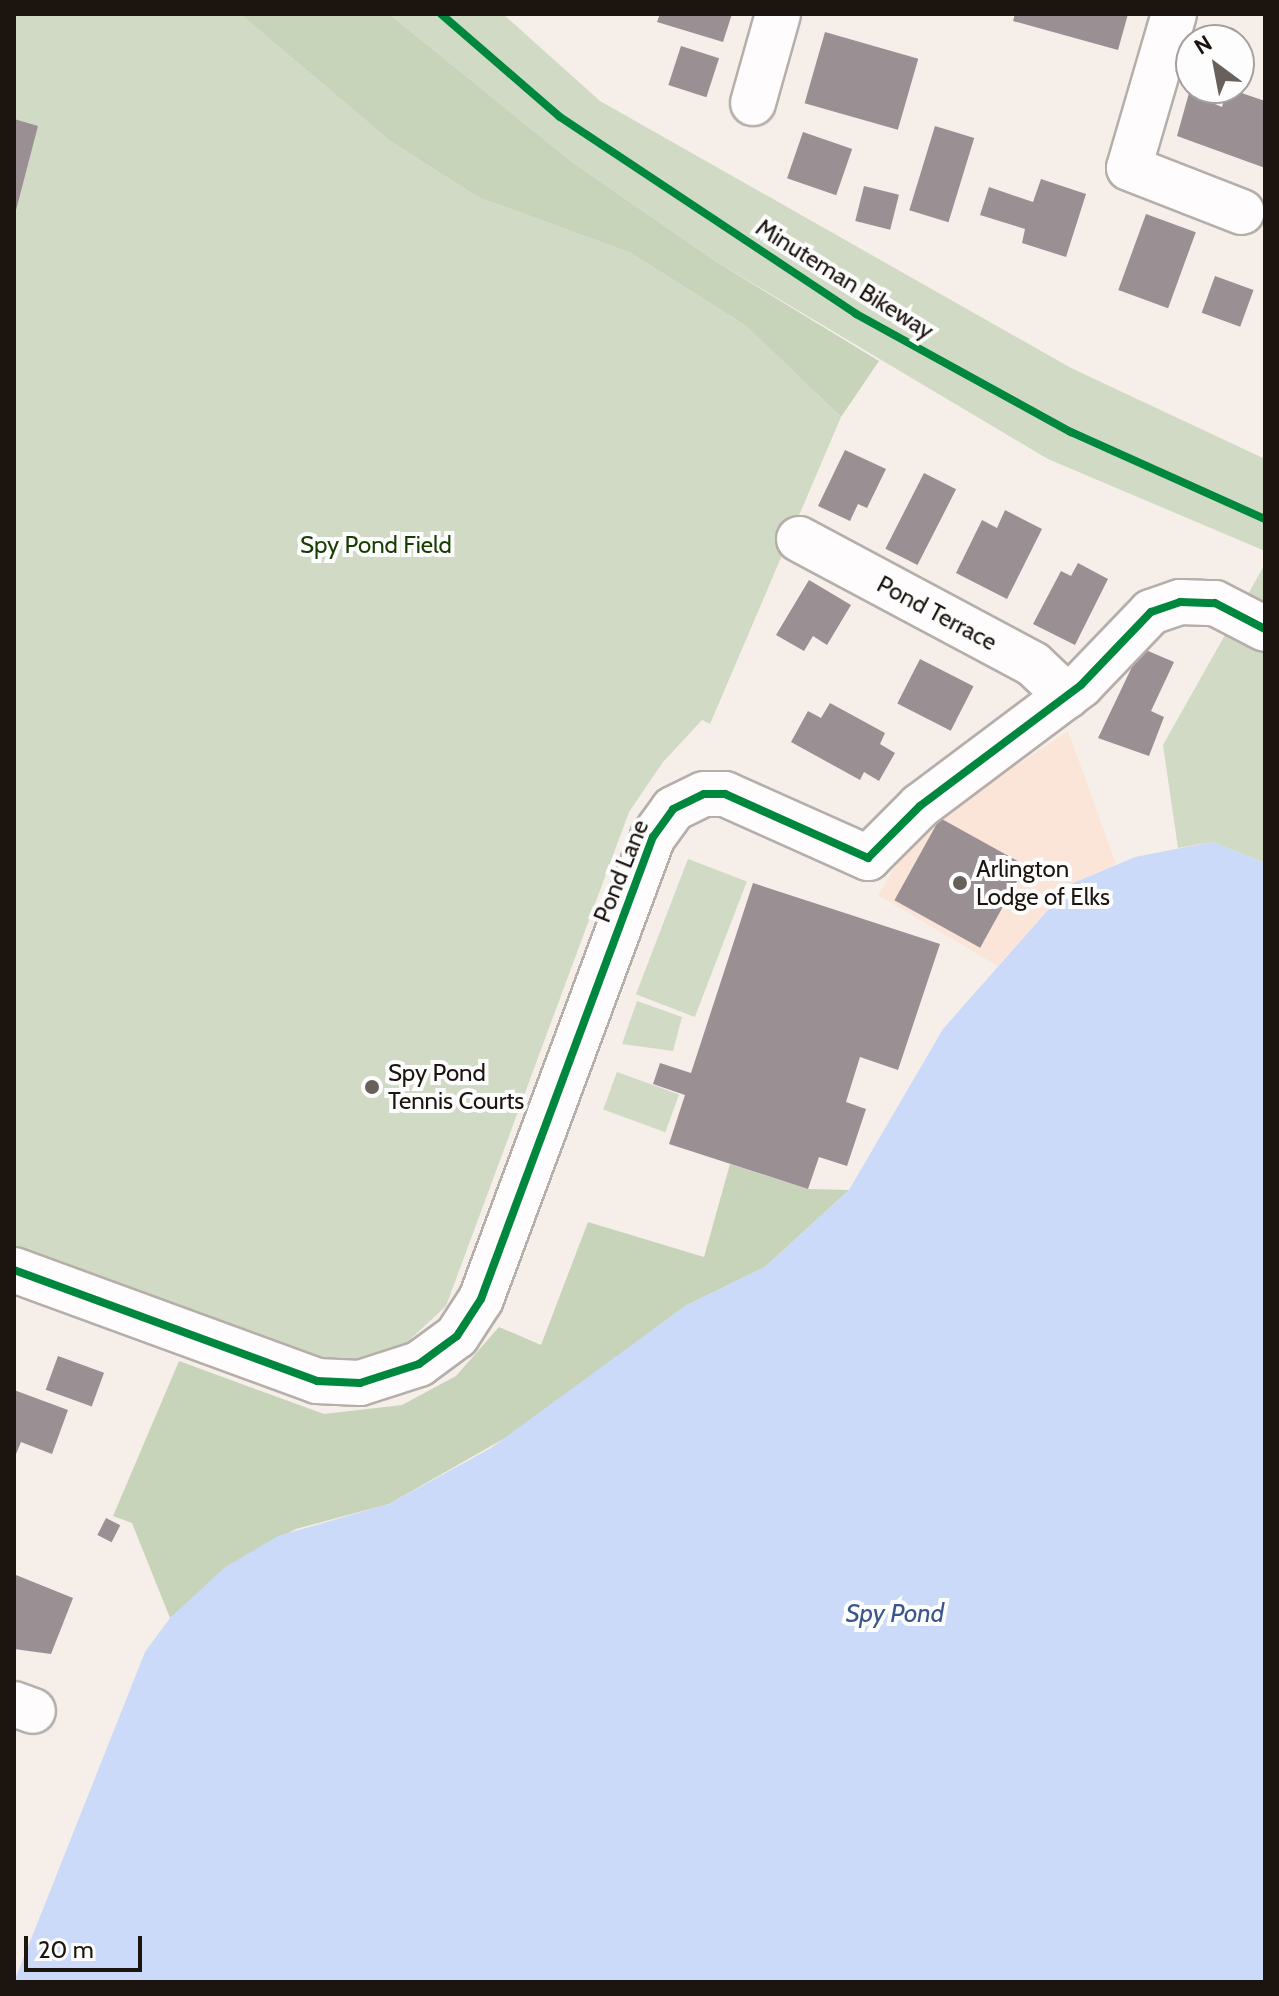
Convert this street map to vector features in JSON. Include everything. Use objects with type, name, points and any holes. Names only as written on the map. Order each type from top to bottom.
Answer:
[{"type":"street","points":[[753,103],[778,14]]},
{"type":"street","points":[[1174,14],[1129,168],[1242,212]]},
{"type":"street","name":"Pond Terrace","points":[[799,539],[1033,664],[1067,696]]},
{"type":"street","name":"Pond Lane","points":[[14,1270],[181,1332],[338,1384],[381,1380],[433,1356],[481,1299],[664,817],[692,797],[725,794],[868,858],[920,806],[1067,696],[1126,632],[1166,605],[1228,605],[1265,629]]},
{"type":"shaded area","points":[[1068,731],[1116,864],[1071,884],[998,966],[878,895],[917,832]]},
{"type":"green space","name":"Spy Pond Field","points":[[14,14],[240,14],[390,141],[478,197],[631,253],[746,326],[841,417],[710,724],[702,720],[663,762],[629,812],[446,1306],[400,1349],[364,1364],[325,1358],[14,1245]]},
{"type":"green space","points":[[240,14],[389,14],[572,162],[715,261],[879,361],[841,417],[746,326],[631,253],[478,197],[390,141]]},
{"type":"green space","points":[[389,14],[503,14],[600,101],[1071,368],[1265,459],[1265,551],[1048,459],[715,261],[572,162]]},
{"type":"green space","points":[[1265,564],[1265,863],[1212,842],[1178,848],[1163,745]]},
{"type":"green space","points":[[688,859],[747,882],[695,1017],[636,994]]},
{"type":"green space","points":[[637,1001],[682,1017],[673,1051],[622,1044]]},
{"type":"green space","points":[[617,1072],[679,1095],[665,1132],[603,1110]]},
{"type":"green space","points":[[730,1164],[808,1189],[849,1190],[765,1267],[685,1306],[523,1428],[389,1504],[296,1529],[244,1556],[170,1618],[132,1523],[113,1516],[179,1361],[324,1414],[402,1405],[456,1376],[499,1327],[541,1345],[588,1222],[704,1257]]},
{"type":"water","name":"Spy Pond","points":[[1212,842],[1265,863],[1265,1982],[14,1982],[145,1652],[170,1618],[224,1568],[278,1536],[389,1504],[491,1448],[685,1306],[765,1267],[849,1190],[943,1029],[1071,884],[1135,857]]},
{"type":"building","points":[[660,14],[732,14],[723,42],[657,22]]},
{"type":"building","points":[[1015,14],[1128,14],[1118,50],[1013,21]]},
{"type":"building","points":[[825,32],[918,59],[898,130],[805,103]]},
{"type":"building","points":[[681,46],[719,58],[706,97],[668,85]]},
{"type":"building","points":[[1255,98],[1265,101],[1265,168],[1177,136],[1186,104],[1215,104],[1222,107],[1223,104],[1255,104]]},
{"type":"building","points":[[14,119],[38,126],[15,214],[14,214]]},
{"type":"building","points":[[935,126],[974,138],[948,222],[909,210]]},
{"type":"building","points":[[803,132],[852,149],[836,195],[787,178]]},
{"type":"building","points":[[1041,179],[1086,194],[1066,257],[1022,243],[1025,229],[980,215],[989,187],[1033,202]]},
{"type":"building","points":[[864,186],[899,195],[890,230],[855,221]]},
{"type":"building","points":[[1146,214],[1196,232],[1168,308],[1118,290]]},
{"type":"building","points":[[1215,276],[1254,290],[1240,327],[1202,313]]},
{"type":"building","points":[[845,450],[886,469],[867,508],[858,504],[850,521],[818,506]]},
{"type":"building","points":[[924,473],[956,489],[917,565],[885,549]]},
{"type":"building","points":[[1005,510],[1042,529],[1007,599],[956,573],[982,520],[997,528]]},
{"type":"building","points":[[1078,563],[1108,579],[1075,645],[1033,624],[1061,571],[1071,576]]},
{"type":"building","points":[[809,580],[851,605],[827,645],[813,636],[804,651],[776,635]]},
{"type":"building","points":[[1141,648],[1174,662],[1151,711],[1164,717],[1149,756],[1098,738]]},
{"type":"building","points":[[920,659],[973,686],[951,731],[897,704]]},
{"type":"building","points":[[830,703],[885,733],[880,744],[895,753],[879,781],[864,772],[860,780],[791,742],[808,711],[821,718]]},
{"type":"building","name":"Arlington Lodge of Elks","points":[[940,818],[1026,866],[980,948],[894,900]]},
{"type":"building","points":[[753,883],[940,944],[898,1070],[860,1057],[846,1102],[866,1109],[847,1166],[819,1157],[808,1189],[669,1144],[685,1095],[653,1084],[660,1063],[691,1073]]},
{"type":"building","points":[[58,1356],[104,1373],[92,1407],[46,1390]]},
{"type":"building","points":[[14,1390],[68,1410],[52,1454],[21,1442],[14,1459]]},
{"type":"building","points":[[106,1518],[120,1525],[112,1542],[97,1535]]},
{"type":"building","points":[[16,1575],[73,1598],[51,1654],[14,1649]]},
{"type":"cycle path","name":"Minuteman Bikeway","points":[[441,14],[560,117],[856,314],[1071,432],[1265,519]]},
{"type":"cycle path","points":[[14,1270],[317,1381],[360,1383],[419,1364],[457,1336],[481,1299],[653,837],[673,809],[704,794],[725,794],[868,858],[920,806],[1081,685],[1151,612],[1180,602],[1215,603],[1265,629]]},
{"type":"place","name":"Arlington Lodge of Elks","points":[[960,883]]},
{"type":"place","name":"Spy Pond Tennis Courts","points":[[372,1087]]}]
